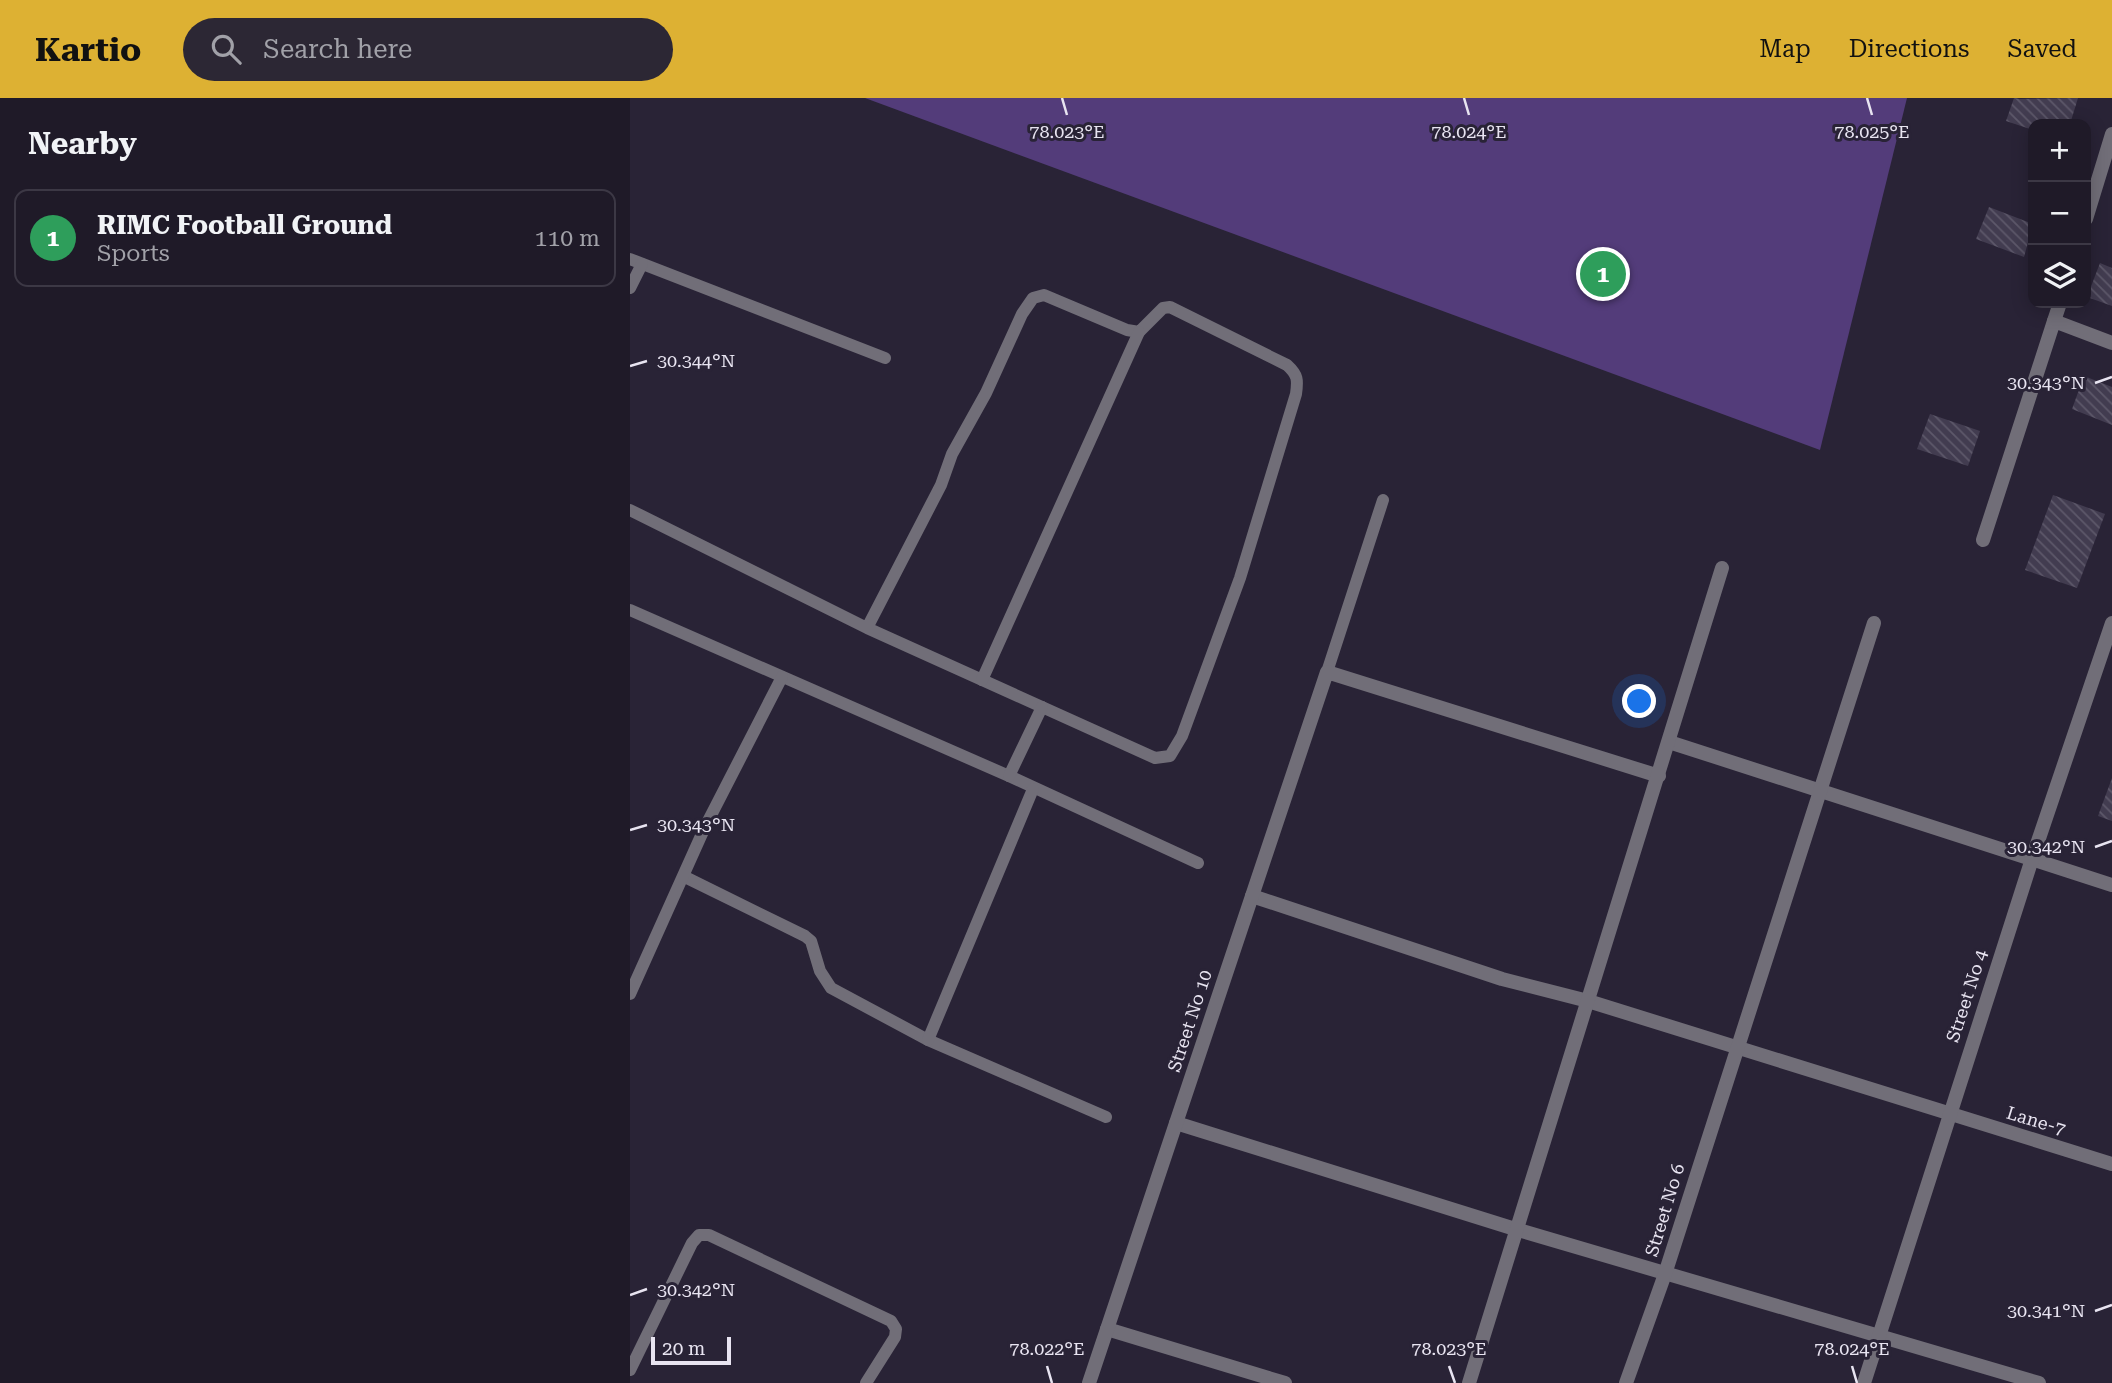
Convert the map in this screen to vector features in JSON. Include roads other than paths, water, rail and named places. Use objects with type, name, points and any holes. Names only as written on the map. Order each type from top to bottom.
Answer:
[{"type":"street","points":[[2091,203],[2112,134]]},
{"type":"street","points":[[1983,540],[2058,308]]},
{"type":"street","points":[[2054,321],[2112,343]]},
{"type":"street","points":[[1469,1383],[1722,568]]},
{"type":"street","name":"Street No 6","points":[[1626,1383],[1665,1274],[1874,623]]},
{"type":"street","name":"Street No 4","points":[[1864,1383],[2032,859],[2112,623]]},
{"type":"street","points":[[1327,672],[1659,776]]},
{"type":"street","name":"Street No 10","points":[[1089,1383],[1327,672]]},
{"type":"street","points":[[1670,742],[2112,885]]},
{"type":"street","name":"Lane-7","points":[[1252,896],[1503,979],[1588,1001],[2112,1164]]},
{"type":"street","points":[[1176,1124],[1515,1229],[2039,1383]]},
{"type":"street","points":[[1107,1329],[1285,1383]]},
{"type":"lane","points":[[630,288],[636,261],[885,358]]},
{"type":"lane","points":[[867,628],[941,485],[953,454],[1001,363],[1022,314],[1033,298],[1044,295],[1127,330],[1139,332]]},
{"type":"lane","points":[[630,510],[867,628],[982,680],[1155,758],[1170,756],[1182,736],[1240,578],[1296,394],[1298,380],[1287,365],[1170,307],[1163,308],[1139,332],[982,680]]},
{"type":"lane","points":[[1327,672],[1383,500]]},
{"type":"lane","points":[[630,610],[1009,776],[1198,863]]},
{"type":"lane","points":[[630,994],[685,877],[705,827],[782,677]]},
{"type":"lane","points":[[1009,776],[1042,707]]},
{"type":"lane","points":[[928,1040],[1033,789]]},
{"type":"lane","points":[[685,877],[805,936],[811,941],[820,971],[831,988],[928,1040],[1106,1117]]},
{"type":"lane","points":[[630,1370],[692,1243],[699,1235],[709,1235],[891,1321],[895,1337],[866,1383]]},
{"type":"place","name":"RIMC Football Ground","points":[[1603,274]]}]
